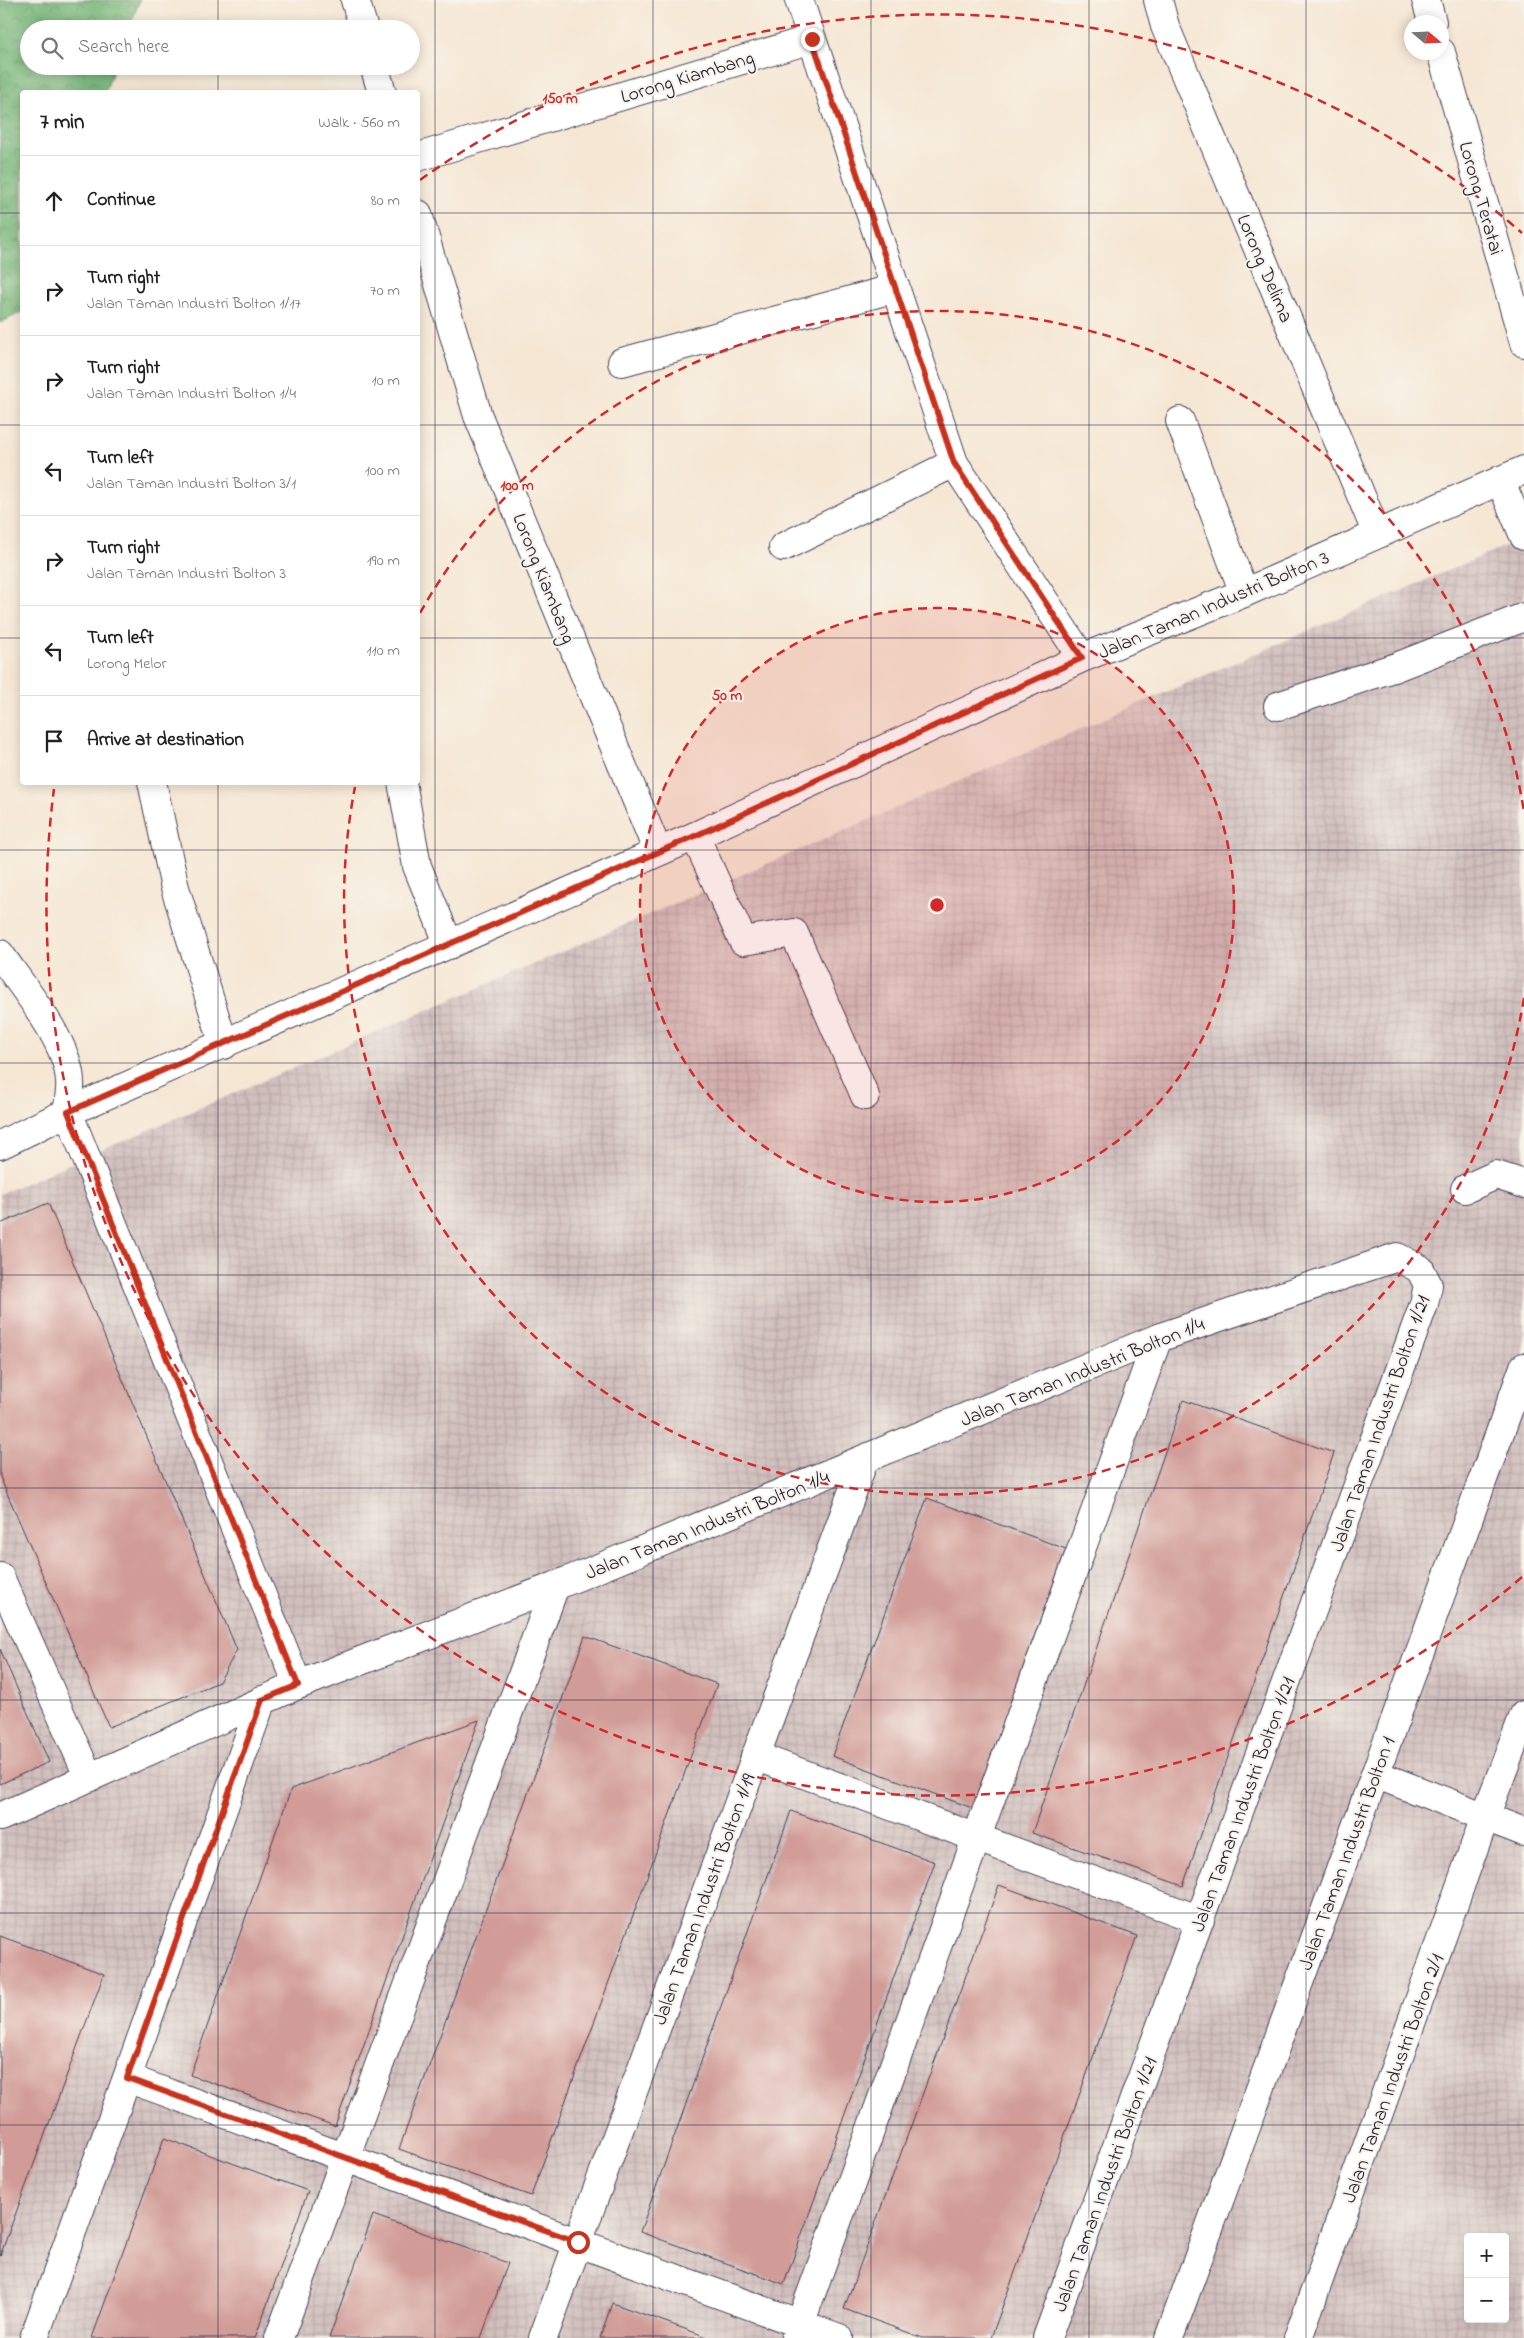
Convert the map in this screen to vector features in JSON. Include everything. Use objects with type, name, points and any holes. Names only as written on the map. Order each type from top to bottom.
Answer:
[{"type":"street","points":[[355,0],[361,20]]},
{"type":"street","points":[[800,0],[954,463],[1082,658]]},
{"type":"street","name":"Lorong Delima","points":[[1158,0],[1165,26],[1377,534]]},
{"type":"street","points":[[1426,0],[1430,15]]},
{"type":"street","name":"Lorong Kiambang","points":[[420,156],[812,39]]},
{"type":"street","name":"Lorong Teratai","points":[[1443,60],[1524,343]]},
{"type":"street","points":[[377,75],[381,90]]},
{"type":"street","name":"Lorong Kiambang","points":[[420,221],[478,416],[658,852]]},
{"type":"street","points":[[622,362],[896,288]]},
{"type":"street","points":[[1180,421],[1244,593]]},
{"type":"street","points":[[783,547],[954,463]]},
{"type":"street","points":[[1512,475],[1524,536]]},
{"type":"street","name":"Jalan Taman Industri Bolton 3","points":[[0,1145],[68,1112],[695,836],[1082,658],[1244,593],[1512,475]]},
{"type":"street","points":[[1278,706],[1396,667],[1524,617]]},
{"type":"street","points":[[153,785],[175,888],[224,1044]]},
{"type":"street","points":[[403,785],[417,866],[449,945]]},
{"type":"street","points":[[695,836],[743,941],[794,933],[865,1096]]},
{"type":"street","points":[[0,954],[45,1020],[64,1053],[70,1081],[68,1112],[298,1685]]},
{"type":"street","points":[[1464,1189],[1496,1176],[1524,1184]]},
{"type":"street","name":"Jalan Taman Industri Bolton 1/4","points":[[0,1818],[298,1685],[555,1586],[1158,1338],[1397,1257],[1420,1269]]},
{"type":"street","name":"Jalan Taman Industri Bolton 1/21","points":[[1048,2338],[1424,1304],[1428,1285],[1420,1269]]},
{"type":"street","points":[[798,2331],[1158,1338]]},
{"type":"street","name":"Jalan Taman Industri Bolton 1","points":[[1168,2338],[1524,1367]]},
{"type":"street","name":"Jalan Taman Industri Bolton 1/19","points":[[543,2338],[864,1460]]},
{"type":"street","points":[[0,1577],[89,1778]]},
{"type":"street","points":[[280,2338],[555,1586]]},
{"type":"street","points":[[34,2338],[262,1700]]},
{"type":"street","name":"Jalan Taman Industri Bolton 2/1","points":[[1298,2338],[1485,1817],[1524,1715]]},
{"type":"street","points":[[755,1756],[1200,1920]]},
{"type":"street","points":[[1375,1774],[1524,1832]]},
{"type":"street","points":[[127,2078],[578,2242],[798,2331],[839,2338]]},
{"type":"shaded area","points":[[1524,538],[1524,2338],[0,2338],[0,1194]]},
{"type":"green space","points":[[0,0],[140,0],[132,20],[20,20],[20,75],[112,75],[106,90],[20,90],[20,313],[0,323]]},
{"type":"building","points":[[48,1203],[237,1650],[219,1682],[109,1727],[0,1477],[0,1224]]},
{"type":"building","points":[[1183,1400],[1334,1453],[1183,1886],[1032,1833]]},
{"type":"building","points":[[927,1498],[1066,1549],[972,1808],[832,1756]]},
{"type":"building","points":[[585,1636],[717,1684],[531,2196],[399,2149]]},
{"type":"building","points":[[0,1649],[49,1762],[0,1784]]},
{"type":"building","points":[[479,1720],[335,2126],[190,2075],[291,1789]]},
{"type":"building","points":[[791,1811],[935,1862],[784,2284],[640,2232]]},
{"type":"building","points":[[999,1885],[1137,1936],[991,2338],[923,2338],[844,2309]]},
{"type":"building","points":[[0,1936],[104,1974],[0,2256]]},
{"type":"building","points":[[164,2138],[308,2191],[255,2338],[92,2338]]},
{"type":"building","points":[[373,2215],[508,2263],[481,2338],[329,2338]]},
{"type":"building","points":[[612,2303],[710,2338],[600,2338]]},
{"type":"route","points":[[578,2242],[127,2078],[262,1700],[298,1685],[68,1112],[695,836],[1082,658],[954,463],[812,39]]}]
